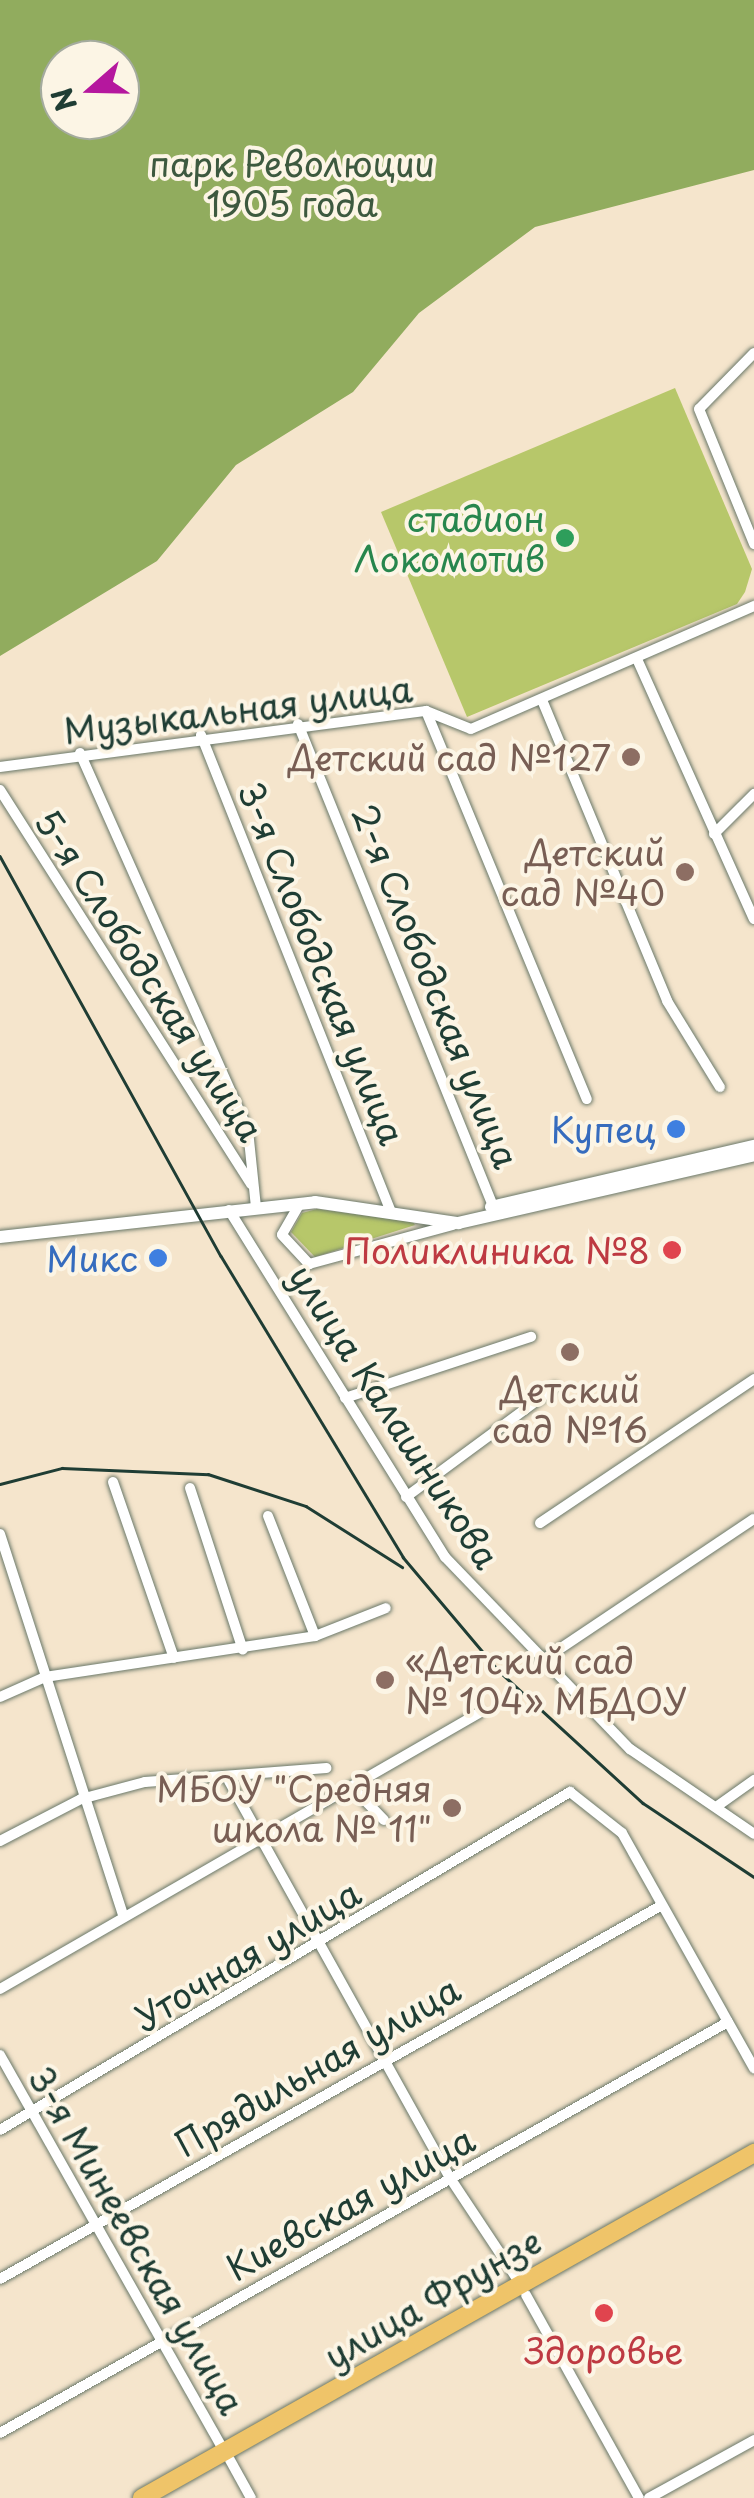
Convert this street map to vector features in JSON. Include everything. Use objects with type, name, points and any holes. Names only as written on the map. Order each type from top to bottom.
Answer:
[{"type":"highway","name":"улица Фрунзе","points":[[524,2290],[754,2153]]},
{"type":"highway","name":"улица Фрунзе","points":[[162,2498],[228,2456],[524,2290],[754,2166]]},
{"type":"highway","name":"улица Фрунзе","points":[[142,2498],[228,2456]]},
{"type":"street","points":[[754,352],[699,409],[754,544]]},
{"type":"street","name":"Музыкальная улица","points":[[0,767],[201,735],[426,711],[471,729],[754,606]]},
{"type":"street","points":[[637,658],[754,919]]},
{"type":"street","points":[[542,700],[668,1001],[720,1087]]},
{"type":"street","points":[[426,711],[587,1099]]},
{"type":"street","name":"2-я Слободская улица","points":[[298,724],[495,1210]]},
{"type":"street","name":"3-я Слободская улица","points":[[201,735],[391,1212]]},
{"type":"street","points":[[80,753],[248,1130],[256,1207]]},
{"type":"street","name":"5-я Слободская улица","points":[[0,790],[254,1189]]},
{"type":"street","points":[[714,834],[754,794]]},
{"type":"street","points":[[304,1202],[282,1235],[309,1264],[495,1210],[754,1146]]},
{"type":"street","points":[[424,1218],[495,1210],[754,1155]]},
{"type":"street","points":[[0,1237],[304,1202],[458,1223]]},
{"type":"street","name":"улица Калашникова","points":[[229,1210],[445,1558],[540,1662],[630,1750],[754,1834]]},
{"type":"street","points":[[345,1398],[530,1337]]},
{"type":"street","points":[[540,1523],[754,1378]]},
{"type":"street","points":[[406,1497],[555,1387]]},
{"type":"street","points":[[113,1482],[174,1658]]},
{"type":"street","points":[[190,1488],[242,1650]]},
{"type":"street","points":[[268,1516],[314,1636]]},
{"type":"street","points":[[540,1662],[754,1518]]},
{"type":"street","points":[[0,1534],[81,1799],[123,1915]]},
{"type":"street","points":[[0,1698],[45,1677],[314,1636],[386,1608]]},
{"type":"street","points":[[0,1989],[479,1714]]},
{"type":"street","points":[[0,1840],[81,1799],[145,1782],[229,1781],[326,1768]]},
{"type":"street","points":[[716,1807],[754,1780]]},
{"type":"street","points":[[229,1781],[258,1842],[450,2178],[524,2290],[639,2498]]},
{"type":"street","points":[[352,1787],[384,1820]]},
{"type":"street","name":"Уточная улица","points":[[0,2130],[319,1946],[570,1792],[622,1833],[662,1905]]},
{"type":"street","points":[[662,1905],[754,2068]]},
{"type":"street","name":"Прядильная улица","points":[[0,2279],[383,2059],[662,1905]]},
{"type":"street","name":"Киевская улица","points":[[0,2433],[728,2022]]},
{"type":"street","name":"3-я Минеевская улица","points":[[0,2055],[166,2338],[251,2498]]},
{"type":"street","points":[[649,2498],[754,2440]]},
{"type":"green space","name":"парк Революции 1905 года","points":[[0,0],[754,0],[754,170],[535,227],[419,313],[353,392],[236,465],[157,561],[0,656]]},
{"type":"green space","name":"стадион Локомотив","points":[[675,388],[752,569],[745,592],[737,604],[467,717],[381,512]]},
{"type":"green space","points":[[317,1209],[415,1225],[315,1257],[291,1232],[302,1213]]},
{"type":"railway","points":[[0,856],[221,1256],[403,1557],[500,1672],[643,1803],[754,1877]]},
{"type":"railway","points":[[0,1484],[62,1468],[208,1474],[306,1506],[402,1567]]},
{"type":"place","name":"стадион Локомотив","points":[[565,538]]},
{"type":"place","name":"Детский сад №127","points":[[631,757]]},
{"type":"place","name":"Детский сад №40","points":[[685,872]]},
{"type":"place","name":"Купец","points":[[676,1129]]},
{"type":"place","name":"Поликлиника №8","points":[[672,1250]]},
{"type":"place","name":"Микс","points":[[158,1258]]},
{"type":"place","name":"Детский сад №16","points":[[570,1352]]},
{"type":"place","name":"«Детский сад № 104» МБДОУ","points":[[385,1680]]},
{"type":"place","name":"МБОУ \"Средняя школа № 11\"","points":[[452,1808]]},
{"type":"place","name":"Здоровье","points":[[604,2313]]}]
